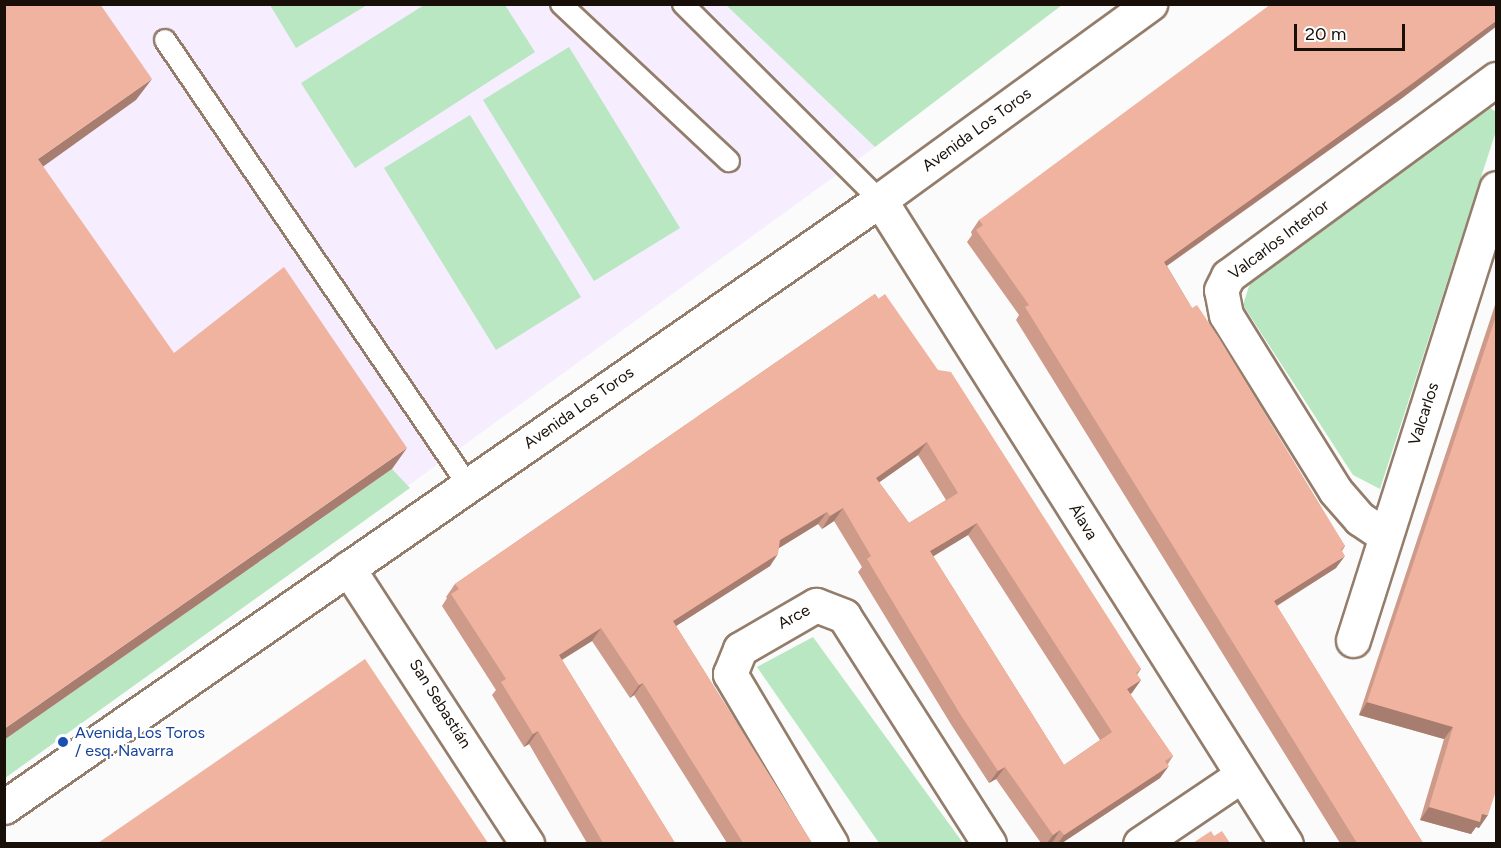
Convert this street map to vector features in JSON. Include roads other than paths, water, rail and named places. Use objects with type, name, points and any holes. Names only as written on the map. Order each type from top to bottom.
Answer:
[{"type":"street","name":"Avenida Los Toros","points":[[4,807],[880,200],[1150,4]]},
{"type":"street","name":"Valcarlos Interior","points":[[1384,535],[1360,519],[1335,490],[1226,315],[1221,291],[1228,276],[1497,79]]},
{"type":"street","name":"Valcarlos","points":[[1353,640],[1384,535],[1497,188]]},
{"type":"street","name":"Álava","points":[[880,200],[1286,843]]},
{"type":"street","name":"San Sebastián","points":[[348,568],[527,843]]},
{"type":"street","name":"Arce","points":[[831,843],[730,674],[740,649],[816,605],[844,616],[989,843]]},
{"type":"street","points":[[1140,843],[1242,775]]},
{"type":"lane","points":[[561,4],[729,161]]},
{"type":"lane","points":[[683,4],[880,200]]},
{"type":"lane","points":[[165,40],[468,485]]},
{"type":"place","name":"Avenida Los Toros / esq. Navarra","points":[[63,742]]}]
